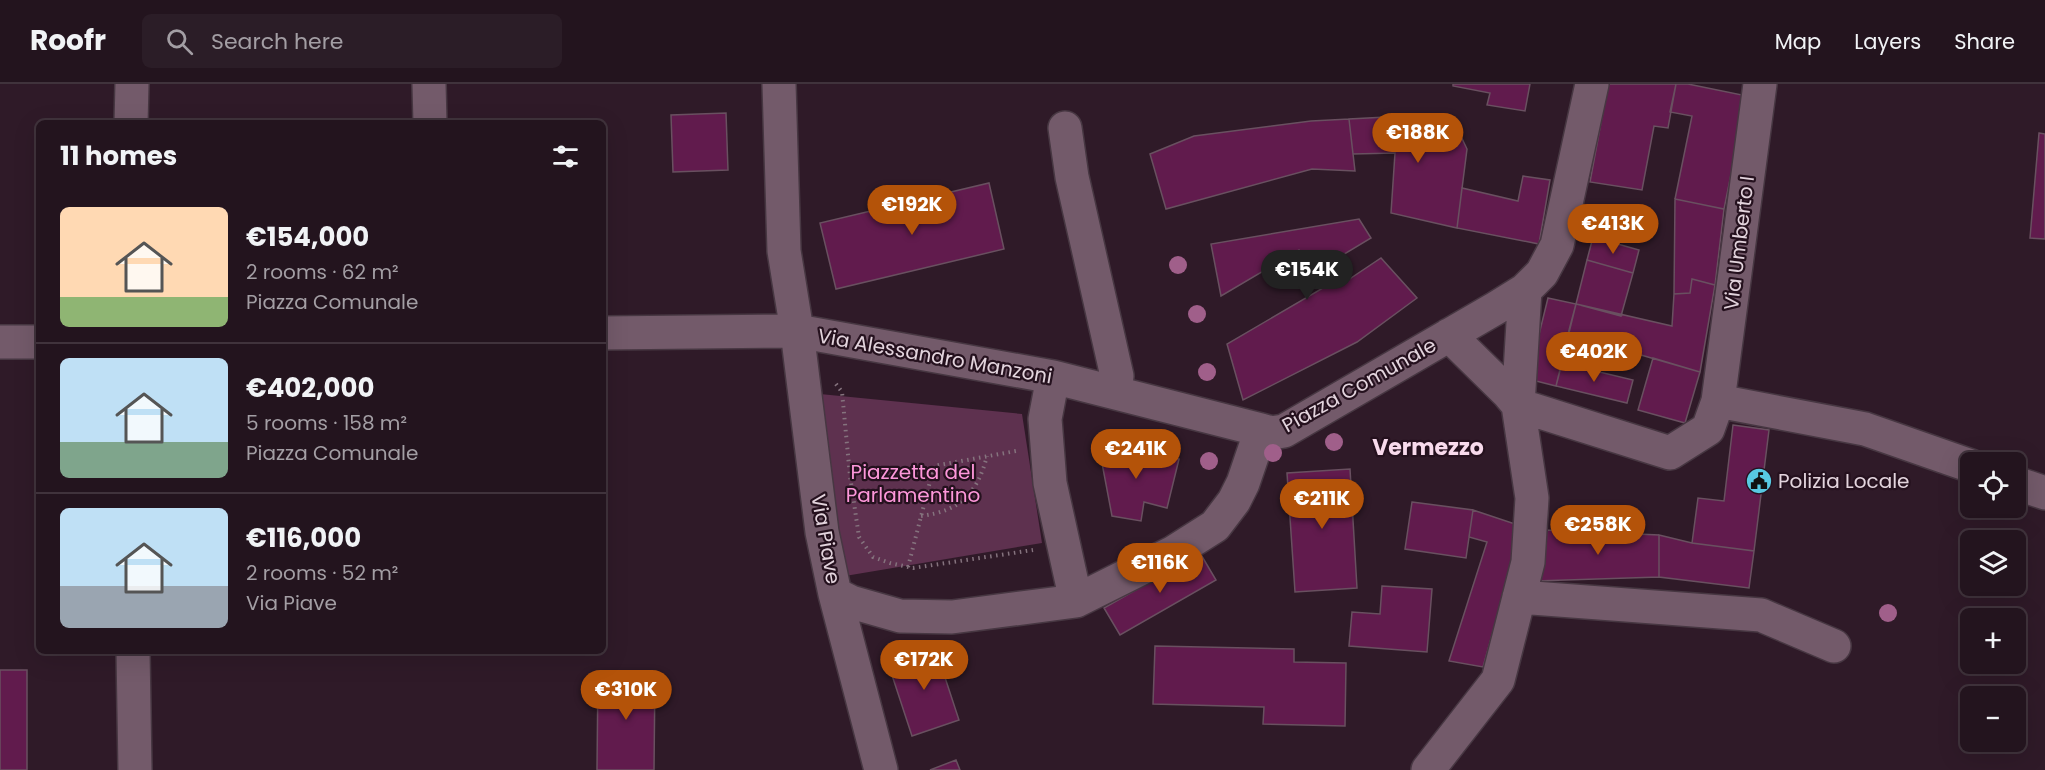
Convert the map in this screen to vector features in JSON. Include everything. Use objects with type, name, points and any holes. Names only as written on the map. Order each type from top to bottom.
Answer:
[{"type":"street","points":[[131,120],[132,84]]},
{"type":"street","points":[[429,84],[430,120]]},
{"type":"street","name":"Via Piave","points":[[779,84],[784,251],[797,331],[822,532],[836,594],[851,602],[900,615],[952,616],[1076,601],[1174,552],[1215,526],[1244,483],[1260,430]]},
{"type":"street","points":[[1449,335],[1525,290],[1542,273],[1557,245],[1592,84]]},
{"type":"street","name":"Via Umberto I","points":[[1718,401],[1760,84]]},
{"type":"street","points":[[1065,128],[1072,177],[1117,376],[1115,392]]},
{"type":"street","points":[[1428,770],[1498,680],[1520,597],[1527,562],[1532,498],[1518,405],[1525,290]]},
{"type":"street","name":"Via Alessandro Manzoni","points":[[606,333],[797,331],[1053,377],[1260,430]]},
{"type":"street","name":"Piazza Comunale","points":[[1260,430],[1272,433],[1284,431],[1302,422],[1449,335],[1518,405],[1670,453],[1708,429],[1718,401]]},
{"type":"street","points":[[0,342],[36,342]]},
{"type":"street","points":[[1053,377],[1045,419],[1050,483],[1076,601]]},
{"type":"street","points":[[1718,401],[1865,429],[1960,462]]},
{"type":"street","points":[[2026,486],[2045,493]]},
{"type":"street","points":[[836,594],[881,770]]},
{"type":"street","points":[[1520,597],[1761,615],[1834,646]]},
{"type":"street","points":[[133,654],[135,770]]},
{"type":"path","points":[[831,378],[842,392],[850,476],[859,537],[873,556],[908,567],[926,567],[1064,545]]},
{"type":"path","points":[[908,567],[934,466],[1020,450]]},
{"type":"path","points":[[921,516],[949,510],[961,502],[977,483],[987,456]]},
{"type":"green space","name":"Piazzetta del Parlamentino","points":[[820,394],[1022,414],[1042,543],[845,576]]},
{"type":"building","points":[[1453,84],[1530,84],[1525,111],[1487,105],[1490,93],[1453,86]]},
{"type":"building","points":[[1608,84],[1676,84],[1668,128],[1654,126],[1642,190],[1590,182]]},
{"type":"building","points":[[1676,84],[1688,84],[1747,96],[1724,209],[1675,199],[1692,116],[1670,112]]},
{"type":"building","points":[[726,113],[728,170],[673,172],[671,115]]},
{"type":"building","points":[[1425,115],[1458,130],[1467,149],[1457,228],[1391,213],[1395,153],[1353,154],[1349,119]]},
{"type":"building","points":[[1349,119],[1355,171],[1312,169],[1166,209],[1150,154],[1194,136],[1311,121]]},
{"type":"building","points":[[2039,133],[2045,134],[2045,239],[2030,238]]},
{"type":"building","points":[[1523,176],[1550,180],[1539,244],[1457,228],[1462,188],[1518,201]]},
{"type":"building","points":[[989,183],[1004,249],[836,289],[820,223]]},
{"type":"building","points":[[1675,199],[1724,209],[1715,285],[1692,279],[1690,293],[1674,294]]},
{"type":"building","points":[[1359,219],[1371,238],[1336,259],[1348,280],[1381,258],[1417,298],[1357,342],[1243,400],[1227,344],[1323,288],[1299,250],[1221,296],[1211,244]]},
{"type":"building","points":[[1593,237],[1639,250],[1633,273],[1587,260]]},
{"type":"building","points":[[1587,260],[1633,273],[1621,316],[1576,304]]},
{"type":"building","points":[[1692,279],[1715,285],[1700,372],[1568,334],[1576,304],[1672,326],[1674,294],[1690,293]]},
{"type":"building","points":[[1548,298],[1576,304],[1556,386],[1528,379]]},
{"type":"building","points":[[1653,358],[1700,372],[1685,423],[1638,410]]},
{"type":"building","points":[[1562,363],[1633,380],[1627,403],[1556,386]]},
{"type":"building","points":[[1733,425],[1769,430],[1754,551],[1692,543],[1698,498],[1724,501]]},
{"type":"building","points":[[1098,442],[1179,459],[1167,508],[1144,502],[1141,521],[1112,516]]},
{"type":"building","points":[[1350,469],[1357,588],[1295,592],[1287,473]]},
{"type":"building","points":[[1412,502],[1473,510],[1466,558],[1405,549]]},
{"type":"building","points":[[1473,510],[1518,525],[1508,579],[1483,667],[1449,661],[1487,542],[1469,537]]},
{"type":"building","points":[[1545,530],[1659,535],[1659,577],[1535,581]]},
{"type":"building","points":[[1659,535],[1692,543],[1754,551],[1749,588],[1659,577]]},
{"type":"building","points":[[1200,553],[1216,580],[1120,635],[1104,608]]},
{"type":"building","points":[[1382,586],[1432,589],[1427,652],[1349,646],[1352,612],[1380,614]]},
{"type":"building","points":[[1155,646],[1294,649],[1294,662],[1346,663],[1345,726],[1263,724],[1264,707],[1153,704]]},
{"type":"building","points":[[935,647],[959,720],[912,736],[888,663]]},
{"type":"building","points":[[0,670],[27,670],[27,770],[0,770]]},
{"type":"building","points":[[598,672],[655,673],[654,770],[597,770]]},
{"type":"building","points":[[956,760],[960,770],[930,770]]},
{"type":"place","name":"Polizia Locale","points":[[1759,481]]},
{"type":"district","name":"Vermezzo","points":[[1428,447]]}]
